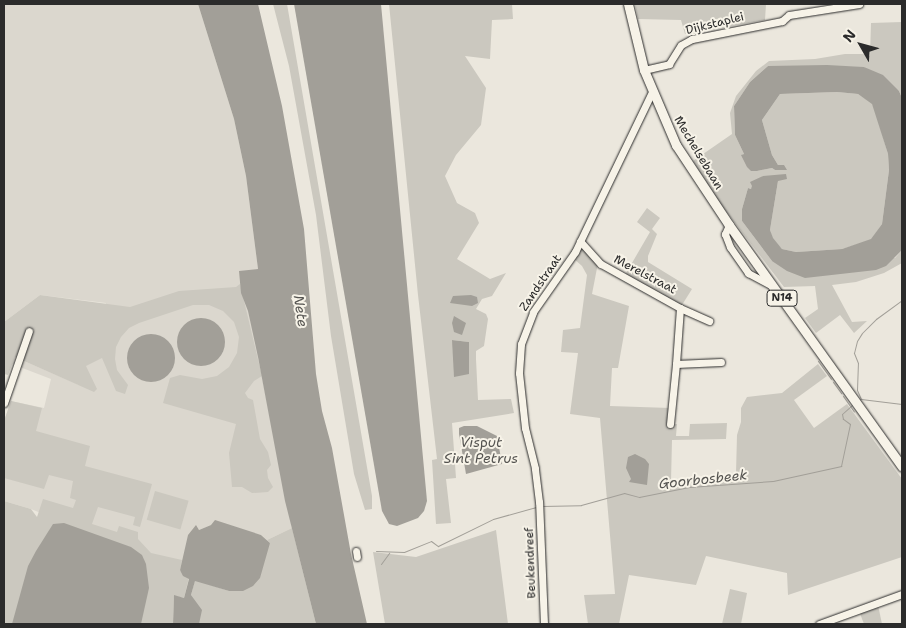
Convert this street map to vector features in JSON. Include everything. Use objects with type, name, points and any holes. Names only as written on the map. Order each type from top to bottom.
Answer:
[{"type":"main road","name":"Mechelsebaan","points":[[628,4],[644,70],[676,145],[729,225],[902,467]]},
{"type":"street","name":"Dijkstaplei","points":[[644,70],[669,64],[681,45],[692,39],[782,21],[789,15],[859,4]]},
{"type":"street","name":"Zandstraat","points":[[540,505],[535,468],[525,428],[519,373],[519,353],[529,319],[580,241],[652,92]]},
{"type":"street","name":"Mechelsebaan","points":[[729,225],[725,234],[730,247],[748,273],[775,288]]},
{"type":"street","name":"Merelstraat","points":[[580,241],[601,264],[680,308],[709,321]]},
{"type":"street","name":"Merelstraat","points":[[670,424],[680,308]]},
{"type":"street","points":[[4,403],[29,331]]},
{"type":"street","points":[[676,364],[721,362]]},
{"type":"street","name":"Beukendreef","points":[[540,505],[544,624]]},
{"type":"street","points":[[819,624],[902,594]]},
{"type":"shaded area","points":[[4,4],[198,4],[234,119],[246,176],[258,269],[258,357],[292,528],[267,540],[261,535],[211,525],[199,530],[196,526],[180,570],[31,509],[4,501],[4,421],[11,401],[44,408],[51,379],[12,364],[15,357],[79,385],[106,303],[40,295],[4,322]]},
{"type":"shaded area","points":[[273,4],[287,4],[372,496],[372,509],[365,510],[354,474],[331,336],[316,215],[289,66]]},
{"type":"shaded area","points":[[389,4],[512,4],[513,19],[492,20],[490,59],[465,56],[486,88],[481,125],[456,155],[445,176],[457,203],[475,213],[479,223],[457,259],[490,279],[506,273],[492,296],[482,299],[476,309],[486,314],[488,319],[484,346],[476,351],[478,400],[511,399],[514,413],[452,423],[456,478],[446,479],[451,523],[436,524],[432,460],[437,459],[418,295]],"holes":[[[452,340],[469,342],[469,374]]]},
{"type":"shaded area","points":[[635,4],[766,4],[765,20],[685,34],[681,20],[638,19]]},
{"type":"shaded area","points":[[902,22],[902,98],[899,91],[864,67],[768,66],[750,82],[734,106],[735,135],[744,154],[742,155],[757,171],[772,168],[775,170],[784,167],[778,165],[772,155],[762,120],[780,94],[837,92],[858,94],[872,103],[888,154],[889,170],[882,224],[871,240],[842,249],[796,252],[782,249],[772,238],[770,230],[778,181],[775,176],[763,176],[751,189],[748,188],[742,209],[742,221],[772,261],[895,258],[902,250],[902,263],[884,273],[856,282],[832,285],[852,322],[867,321],[854,333],[840,315],[816,333],[805,318],[818,309],[815,286],[784,287],[719,202],[693,161],[732,134],[730,113],[736,96],[756,71],[769,61],[815,59],[845,54],[870,56],[871,23]]},
{"type":"shaded area","points":[[647,208],[660,218],[652,229],[657,234],[648,256],[648,262],[692,289],[682,305],[625,275],[650,232],[637,222]]},
{"type":"shaded area","points":[[582,246],[598,263],[592,294],[629,306],[618,368],[612,368],[610,406],[670,408],[668,425],[677,424],[676,436],[689,436],[690,424],[727,423],[726,439],[672,440],[671,481],[736,473],[737,435],[741,422],[741,408],[747,397],[782,393],[818,364],[827,376],[794,400],[814,428],[847,404],[902,479],[902,557],[788,595],[787,573],[706,556],[696,585],[629,575],[619,624],[588,624],[584,595],[615,594],[600,418],[570,414],[578,353],[561,352],[563,330],[580,328],[587,275],[582,266],[573,258]]},
{"type":"shaded area","points":[[240,284],[262,376],[254,381],[245,393],[248,398],[253,400],[260,439],[268,452],[271,465],[267,470],[268,478],[273,487],[268,492],[252,493],[242,487],[232,487],[229,453],[236,424],[163,403],[170,378],[180,375],[202,379],[217,376],[229,367],[237,353],[239,337],[234,322],[223,311],[209,305],[193,305],[129,328],[121,337],[116,347],[115,359],[117,370],[128,385],[125,394],[116,391],[102,358],[86,366],[97,389],[94,392],[15,357],[8,375],[4,374],[4,322],[40,295],[130,307],[179,291],[236,287]]},
{"type":"shaded area","points":[[11,401],[42,408],[36,431],[90,446],[85,466],[152,484],[140,527],[133,525],[135,517],[98,507],[92,524],[117,532],[119,526],[138,532],[138,539],[151,553],[182,560],[180,570],[189,578],[184,598],[174,596],[173,624],[4,624],[4,501],[31,509],[37,517],[43,499],[73,508],[76,500],[70,498],[73,481],[49,475],[44,489],[4,478],[4,421]]},
{"type":"shaded area","points":[[155,491],[189,501],[180,529],[147,520]]},
{"type":"shaded area","points":[[292,528],[316,624],[198,624],[191,595],[195,580],[229,591],[270,543],[267,540]]},
{"type":"shaded area","points":[[496,530],[508,624],[385,624],[373,552],[416,557]]},
{"type":"shaded area","points":[[730,589],[747,593],[741,624],[722,624]]},
{"type":"shaded area","points":[[878,605],[882,624],[864,624],[859,611]]},
{"type":"water","name":"Nete","points":[[198,4],[258,4],[282,106],[304,229],[316,374],[322,411],[332,448],[351,554],[367,624],[316,624],[285,501],[258,357],[248,311],[241,293],[239,271],[258,269],[246,176],[234,119]]},
{"type":"water","points":[[294,4],[381,4],[427,501],[424,511],[418,518],[397,526],[389,524],[382,511]]},
{"type":"water","points":[[827,65],[864,67],[883,75],[899,91],[902,98],[902,250],[886,266],[876,270],[805,278],[787,271],[772,261],[742,221],[742,209],[748,188],[751,189],[752,186],[750,182],[763,176],[786,174],[787,179],[778,181],[770,230],[773,238],[782,249],[796,252],[842,249],[871,239],[882,224],[889,170],[888,154],[872,104],[858,94],[837,92],[780,94],[762,120],[772,155],[778,165],[784,165],[787,170],[775,170],[772,168],[757,171],[751,171],[747,167],[741,155],[744,154],[735,135],[734,106],[750,82],[768,66]]},
{"type":"water","points":[[471,295],[477,297],[478,303],[472,306],[450,303],[453,296]]},
{"type":"water","points":[[454,316],[466,323],[462,335],[454,332],[452,323]]},
{"type":"water","points":[[201,318],[210,320],[218,325],[223,333],[225,342],[223,351],[218,359],[210,364],[201,366],[192,364],[184,359],[179,351],[177,342],[179,333],[184,325],[192,320]]},
{"type":"water","points":[[146,334],[156,334],[168,341],[175,353],[175,363],[168,375],[156,382],[146,382],[138,378],[131,371],[127,363],[127,353],[131,345],[138,338]]},
{"type":"water","points":[[452,340],[469,342],[469,374],[454,377]]},
{"type":"water","name":"Visput Sint Petrus","points":[[477,426],[497,436],[502,464],[466,474],[459,434],[459,428]]},
{"type":"water","points":[[635,454],[645,459],[649,464],[647,485],[629,482],[631,479],[626,468],[628,457]]},
{"type":"water","points":[[215,520],[261,535],[270,543],[260,578],[253,586],[243,591],[229,591],[195,581],[191,595],[202,610],[199,624],[173,624],[174,595],[184,598],[189,579],[183,576],[180,570],[188,535],[196,525],[199,530],[211,525]]},
{"type":"water","points":[[64,523],[131,547],[142,555],[146,564],[149,588],[141,624],[12,624],[28,566],[53,524]]},
{"type":"waterway","name":"Goorbosbeek","points":[[859,400],[861,399],[857,390],[858,363],[854,353],[857,341],[876,319],[902,300]]},
{"type":"waterway","points":[[818,361],[831,379]]},
{"type":"waterway","points":[[833,382],[841,393]]},
{"type":"waterway","name":"Goorbosbeek","points":[[843,396],[854,412]]},
{"type":"waterway","points":[[861,399],[902,404]]},
{"type":"waterway","name":"Goorbosbeek","points":[[542,506],[581,505],[624,493],[639,497],[689,487],[773,481],[841,466],[850,424],[843,419],[842,414],[852,405]]},
{"type":"waterway","name":"Goorbosbeek","points":[[376,551],[404,552],[431,541],[438,546],[493,519],[536,507]]},
{"type":"waterway","points":[[381,564],[389,553]]}]
